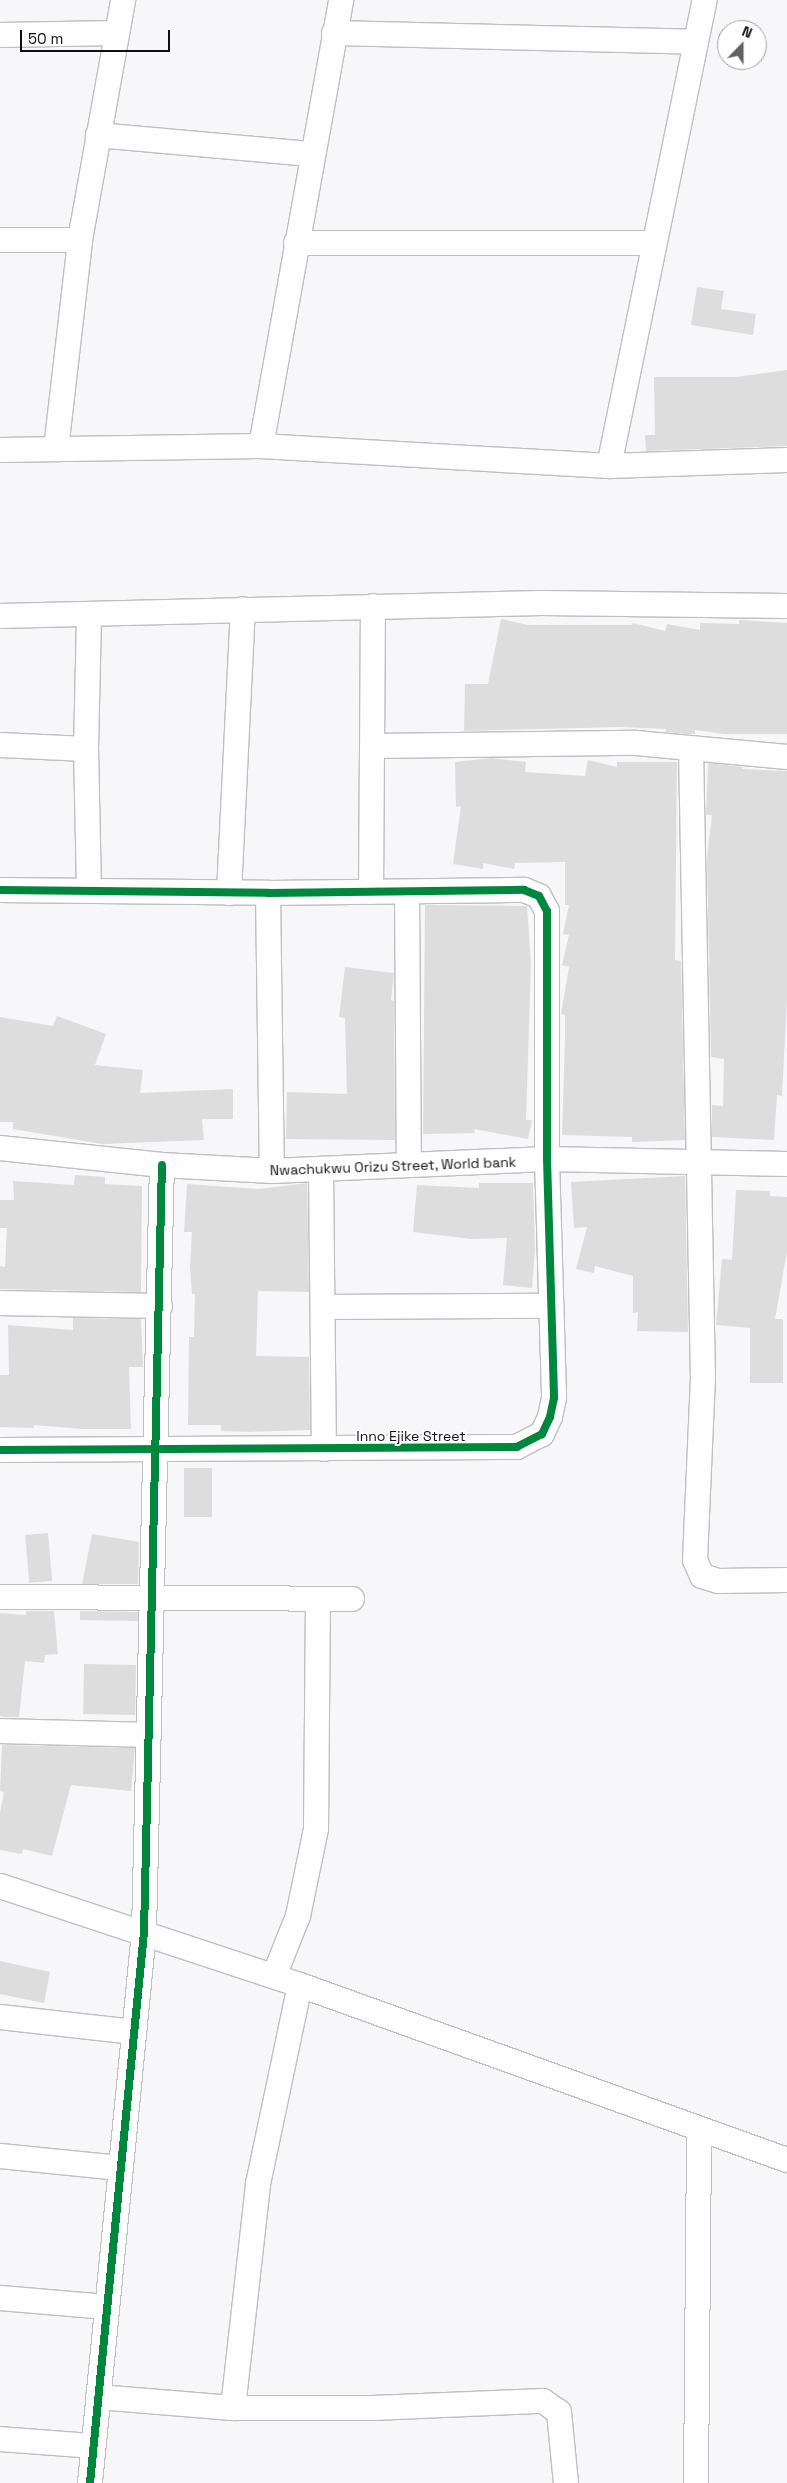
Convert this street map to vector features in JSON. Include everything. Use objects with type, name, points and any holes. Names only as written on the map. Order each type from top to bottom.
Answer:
[{"type":"street","points":[[56,449],[80,240],[123,0]]},
{"type":"street","points":[[261,446],[341,0]]},
{"type":"street","points":[[609,466],[653,243],[705,0]]},
{"type":"street","points":[[0,34],[116,33]]},
{"type":"street","points":[[334,33],[696,42]]},
{"type":"street","points":[[98,135],[312,154]]},
{"type":"street","points":[[0,240],[80,240]]},
{"type":"street","points":[[296,243],[653,243]]},
{"type":"street","points":[[0,450],[261,446],[609,466],[787,460]]},
{"type":"street","points":[[0,616],[542,603],[787,606]]},
{"type":"street","points":[[371,892],[373,606]]},
{"type":"street","points":[[229,892],[243,609]]},
{"type":"street","points":[[88,891],[86,749],[89,614]]},
{"type":"street","points":[[372,746],[636,743],[787,758]]},
{"type":"street","points":[[0,745],[86,749]]},
{"type":"street","points":[[691,749],[703,1377],[695,1560],[702,1576],[718,1581],[787,1580]]},
{"type":"street","name":"Inno Ejike Street","points":[[0,890],[268,893],[524,890],[540,896],[547,911],[547,1159],[554,1398],[550,1417],[542,1434],[517,1448],[157,1452],[0,1450]]},
{"type":"street","points":[[407,892],[409,1165]]},
{"type":"street","points":[[268,893],[272,1172]]},
{"type":"street","name":"Nwachukwu Orizu Street, World bank","points":[[0,1148],[162,1165],[272,1172],[547,1159],[787,1164]]},
{"type":"street","points":[[90,2483],[144,1932],[157,1452],[162,1165]]},
{"type":"street","points":[[321,1169],[324,1449]]},
{"type":"street","points":[[0,1303],[160,1306]]},
{"type":"street","points":[[323,1307],[551,1306]]},
{"type":"street","points":[[0,1597],[352,1599]]},
{"type":"street","points":[[274,1976],[298,1916],[316,1829],[318,1599]]},
{"type":"street","points":[[0,1732],[149,1735]]},
{"type":"street","points":[[0,1886],[300,1985],[787,2160]]},
{"type":"street","points":[[233,2408],[258,2184],[300,1985]]},
{"type":"street","points":[[0,2017],[134,2032]]},
{"type":"street","points":[[696,2483],[699,2129]]},
{"type":"street","points":[[0,2156],[120,2168]]},
{"type":"street","points":[[0,2298],[107,2307]]},
{"type":"street","points":[[98,2397],[233,2408],[373,2408],[544,2401],[559,2412],[566,2483]]},
{"type":"street","points":[[0,2439],[93,2446]]},
{"type":"building","points":[[697,287],[724,291],[721,309],[756,314],[753,335],[691,325]]},
{"type":"building","points":[[787,370],[787,446],[646,451],[645,435],[655,435],[654,377],[736,377]]},
{"type":"building","points":[[501,619],[528,625],[632,625],[633,623],[665,631],[667,624],[700,630],[700,623],[739,624],[739,620],[787,623],[787,734],[724,734],[695,730],[695,734],[686,734],[666,732],[666,729],[619,727],[464,731],[465,684],[488,684]]},
{"type":"building","points":[[491,758],[526,762],[525,772],[585,776],[588,760],[617,767],[617,762],[677,762],[675,960],[681,961],[685,1140],[632,1142],[632,1137],[562,1135],[565,1015],[561,1014],[569,967],[562,965],[569,935],[563,934],[569,905],[565,905],[565,862],[515,863],[514,869],[483,863],[483,869],[453,864],[461,806],[456,807],[455,762]]},
{"type":"building","points":[[708,763],[743,767],[742,769],[787,771],[787,999],[782,1096],[777,1095],[774,1140],[712,1137],[712,1105],[723,1106],[724,1059],[711,1057],[707,857],[712,815],[706,815]]},
{"type":"building","points":[[425,905],[527,906],[531,963],[526,1120],[532,1120],[528,1139],[474,1129],[475,1133],[423,1134]]},
{"type":"building","points":[[345,967],[394,973],[391,1000],[394,1001],[395,1140],[286,1139],[287,1092],[347,1094],[345,1018],[339,1017]]},
{"type":"building","points":[[57,1016],[106,1034],[95,1065],[143,1070],[140,1093],[233,1089],[233,1119],[202,1119],[204,1140],[102,1144],[13,1129],[13,1122],[0,1122],[0,1017],[53,1026]]},
{"type":"building","points":[[75,1175],[105,1177],[105,1184],[142,1186],[141,1292],[0,1289],[0,1266],[5,1267],[7,1228],[0,1228],[0,1200],[14,1200],[13,1181],[74,1185]]},
{"type":"building","points":[[685,1176],[688,1332],[637,1331],[638,1312],[633,1313],[633,1276],[595,1266],[594,1273],[576,1269],[587,1227],[574,1228],[571,1182]]},
{"type":"building","points":[[307,1183],[309,1292],[258,1291],[256,1356],[309,1357],[310,1430],[221,1431],[221,1425],[188,1425],[189,1337],[194,1337],[195,1294],[192,1294],[190,1266],[192,1232],[184,1232],[187,1184],[259,1189]]},
{"type":"building","points":[[479,1183],[533,1183],[535,1250],[532,1288],[503,1285],[507,1238],[471,1239],[413,1232],[417,1185],[479,1188]]},
{"type":"building","points":[[736,1190],[770,1191],[770,1196],[787,1197],[787,1252],[775,1319],[783,1319],[783,1383],[750,1383],[750,1328],[716,1325],[722,1259],[732,1260]]},
{"type":"building","points":[[73,1318],[141,1319],[143,1367],[129,1367],[131,1429],[82,1429],[34,1425],[34,1428],[0,1427],[0,1375],[9,1375],[8,1325],[73,1330]]},
{"type":"building","points":[[184,1468],[212,1468],[212,1517],[184,1517]]},
{"type":"building","points":[[48,1533],[52,1581],[29,1583],[25,1535]]},
{"type":"building","points":[[92,1534],[139,1542],[138,1584],[82,1584]]},
{"type":"building","points":[[26,1611],[54,1611],[58,1654],[45,1655],[44,1663],[25,1661],[19,1717],[3,1717],[0,1716],[0,1613],[26,1615]]},
{"type":"building","points":[[80,1611],[138,1612],[138,1621],[80,1620]]},
{"type":"building","points":[[84,1664],[136,1665],[135,1715],[83,1714]]},
{"type":"building","points":[[2,1745],[135,1748],[131,1791],[71,1785],[52,1856],[23,1849],[22,1854],[0,1850],[0,1813],[4,1792],[0,1791]]},
{"type":"building","points":[[0,1961],[50,1972],[44,2003],[0,1994]]},
{"type":"cycle path","points":[[0,890],[268,893],[524,890],[539,896],[547,911],[547,1159],[554,1398],[550,1417],[542,1434],[517,1447],[0,1450]]},
{"type":"cycle path","points":[[90,2483],[144,1932],[162,1165]]}]
